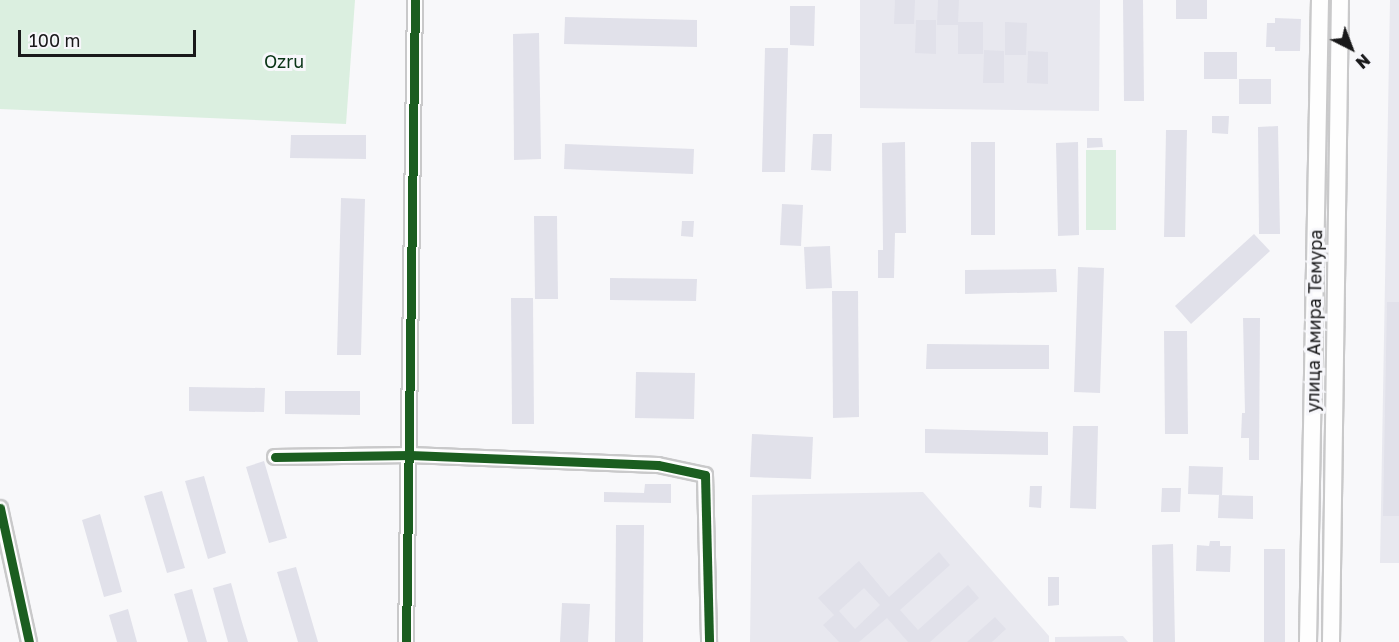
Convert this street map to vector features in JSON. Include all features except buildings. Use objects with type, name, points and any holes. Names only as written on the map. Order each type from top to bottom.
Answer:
[{"type":"main road","name":"улица Амира Темура","points":[[1308,642],[1320,0]]},
{"type":"main road","name":"улица Амира Темура","points":[[1331,642],[1340,0]]},
{"type":"main road","points":[[1315,261],[1338,261]]},
{"type":"street","points":[[406,642],[415,0]]},
{"type":"street","points":[[275,457],[410,455],[658,465],[705,475],[709,642]]},
{"type":"street","points":[[0,508],[29,642]]},
{"type":"shaded area","points":[[860,0],[1100,0],[1099,111],[860,108]]},
{"type":"shaded area","points":[[1390,0],[1399,0],[1399,563],[1380,563]]},
{"type":"shaded area","points":[[923,492],[1049,636],[1049,642],[750,642],[752,495]]},
{"type":"shaded area","points":[[1123,636],[1128,642],[1055,642],[1055,637]]},
{"type":"green space","name":"Ozru","points":[[0,0],[355,0],[346,124],[0,109]]},
{"type":"green space","points":[[1086,150],[1116,150],[1116,230],[1086,230]]},
{"type":"cycle path","points":[[406,642],[415,0]]},
{"type":"cycle path","points":[[275,457],[410,455],[658,465],[705,475],[709,642]]},
{"type":"cycle path","points":[[0,508],[29,642]]}]
